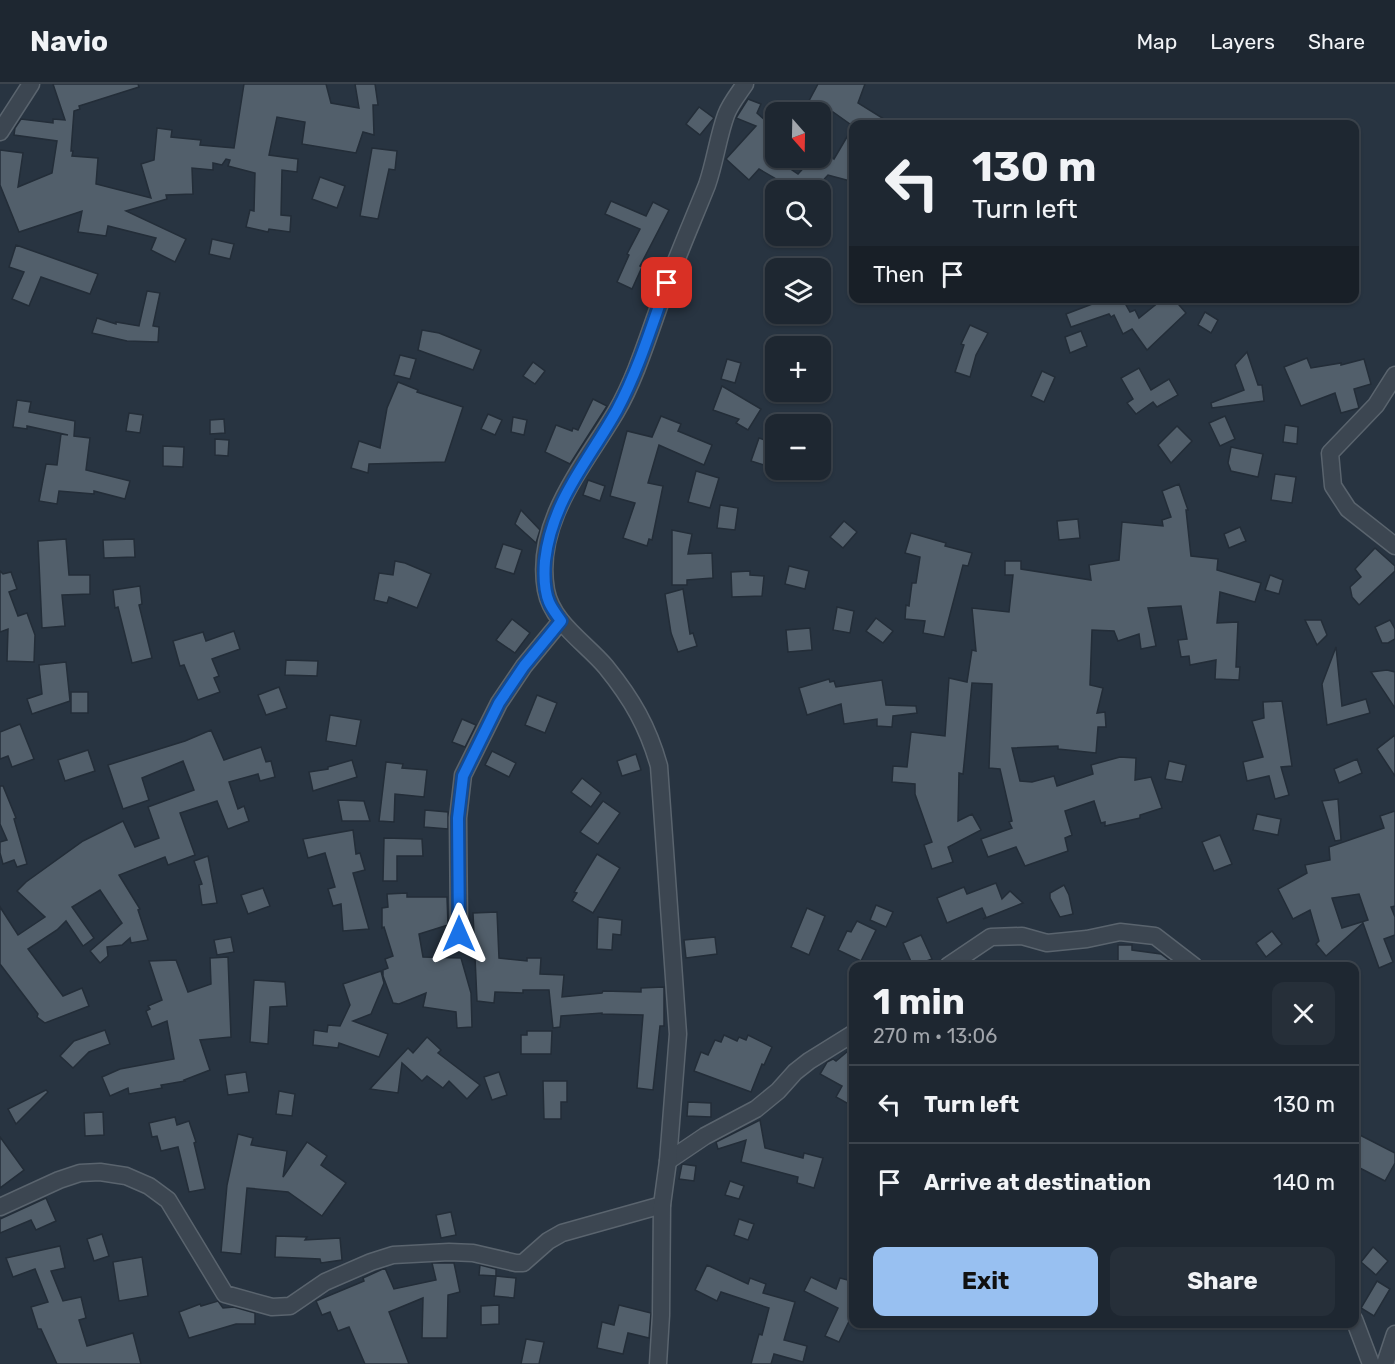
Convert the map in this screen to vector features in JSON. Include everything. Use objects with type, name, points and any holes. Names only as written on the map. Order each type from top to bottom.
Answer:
[{"type":"street","points":[[0,132],[30,84]]},
{"type":"street","points":[[658,1364],[662,1205],[668,1161],[678,1034],[659,766],[652,741],[633,701],[604,665],[561,621],[549,602],[544,570],[547,541],[552,524],[571,483],[617,410],[629,384],[681,244],[706,186],[726,113],[746,84]]},
{"type":"street","points":[[1395,375],[1376,405],[1330,453],[1333,486],[1347,509],[1395,546]]},
{"type":"street","points":[[459,934],[458,818],[463,776],[499,703],[524,666],[561,621]]},
{"type":"street","points":[[954,962],[991,937],[1022,936],[1047,943],[1087,939],[1120,932],[1155,936],[1189,962]]},
{"type":"street","points":[[668,1161],[705,1136],[756,1109],[809,1061],[849,1036]]},
{"type":"street","points":[[0,1207],[58,1180],[80,1173],[100,1172],[126,1176],[149,1186],[168,1200],[225,1294],[243,1301],[278,1308],[290,1306],[325,1282],[393,1255],[473,1253],[523,1263],[548,1241],[562,1233],[662,1205]]},
{"type":"street","points":[[1357,1328],[1371,1364]]},
{"type":"street","points":[[1386,1364],[1395,1334]]},
{"type":"building","points":[[53,84],[138,84],[139,87],[79,106],[80,109],[74,111],[71,151],[73,151],[72,156],[98,158],[96,184],[151,198],[141,164],[154,160],[157,128],[172,130],[171,137],[201,140],[200,145],[234,148],[244,84],[326,84],[331,103],[359,108],[355,84],[375,84],[378,105],[373,105],[374,135],[363,132],[356,153],[302,144],[305,122],[277,117],[269,155],[298,159],[297,172],[282,170],[281,215],[291,216],[290,232],[269,229],[268,232],[246,227],[250,210],[254,211],[255,173],[228,166],[230,160],[226,159],[222,165],[213,163],[213,170],[192,168],[193,194],[166,195],[167,199],[126,211],[186,239],[175,262],[151,250],[156,238],[108,226],[106,236],[78,232],[82,211],[19,232],[0,185],[0,150],[23,153],[18,187],[52,173],[57,141],[14,135],[15,128],[21,119],[53,123],[53,119],[65,120]]},
{"type":"building","points":[[818,84],[865,84],[858,103],[886,120],[849,120],[849,123],[831,112],[831,102],[808,102]]},
{"type":"building","points":[[748,99],[761,104],[757,113],[765,120],[765,168],[789,168],[798,174],[804,168],[831,168],[831,156],[834,159],[849,134],[849,181],[828,175],[823,180],[778,180],[759,169],[749,180],[726,159],[756,126],[736,118]]},
{"type":"building","points":[[699,107],[714,118],[700,135],[686,124]]},
{"type":"building","points":[[372,148],[397,151],[395,170],[389,169],[378,219],[360,216]]},
{"type":"building","points":[[320,177],[345,186],[337,208],[312,199]]},
{"type":"building","points":[[611,201],[646,216],[653,202],[669,210],[640,266],[642,267],[632,289],[617,282],[629,255],[627,254],[640,229],[605,214]]},
{"type":"building","points":[[212,239],[234,244],[230,259],[209,254]]},
{"type":"building","points":[[16,245],[98,274],[90,294],[41,277],[29,306],[12,299],[24,272],[9,267]]},
{"type":"building","points":[[147,291],[160,293],[153,326],[159,327],[158,342],[127,341],[92,333],[97,318],[116,324],[116,322],[139,326]]},
{"type":"building","points":[[1095,303],[1125,303],[1130,312],[1135,310],[1139,318],[1158,303],[1177,303],[1186,313],[1147,350],[1132,329],[1123,334],[1114,315],[1111,317],[1109,314],[1071,327],[1066,314]]},
{"type":"building","points":[[1205,312],[1218,320],[1211,333],[1198,325]]},
{"type":"building","points":[[970,325],[988,333],[976,355],[970,377],[955,372],[964,345],[961,344]]},
{"type":"building","points":[[422,330],[439,333],[481,350],[473,370],[418,350]]},
{"type":"building","points":[[1081,331],[1087,346],[1070,353],[1065,337]]},
{"type":"building","points":[[1247,352],[1258,385],[1262,385],[1264,401],[1212,408],[1211,403],[1244,390],[1235,365]]},
{"type":"building","points":[[400,355],[416,359],[410,379],[394,375]]},
{"type":"building","points":[[1307,358],[1311,368],[1341,363],[1341,365],[1364,359],[1371,384],[1354,389],[1359,408],[1341,413],[1335,393],[1301,406],[1284,367]]},
{"type":"building","points":[[727,359],[741,363],[735,383],[721,379]]},
{"type":"building","points":[[533,362],[545,371],[535,384],[523,376]]},
{"type":"building","points":[[1139,368],[1151,390],[1169,379],[1178,395],[1157,407],[1153,402],[1136,414],[1127,403],[1133,399],[1121,378]]},
{"type":"building","points":[[1042,371],[1055,377],[1044,402],[1031,396]]},
{"type":"building","points":[[398,382],[418,390],[417,392],[463,407],[445,462],[369,464],[368,473],[351,468],[359,441],[380,448],[387,408]]},
{"type":"building","points":[[722,386],[761,409],[748,430],[736,423],[739,419],[713,410]]},
{"type":"building","points":[[593,399],[607,406],[570,464],[545,452],[556,425],[572,431],[573,428],[578,430]]},
{"type":"building","points":[[17,400],[31,402],[29,412],[75,421],[74,436],[90,438],[86,470],[130,481],[125,499],[94,491],[94,494],[59,491],[57,504],[39,501],[46,464],[57,465],[61,434],[68,435],[27,426],[27,429],[13,427]]},
{"type":"building","points":[[129,413],[143,415],[140,433],[126,431]]},
{"type":"building","points":[[488,414],[502,420],[495,435],[481,429]]},
{"type":"building","points":[[661,416],[681,424],[678,431],[712,445],[704,465],[659,445],[648,483],[663,486],[652,540],[649,539],[647,546],[623,538],[635,503],[610,496],[627,431],[652,437]]},
{"type":"building","points":[[1225,416],[1235,439],[1220,446],[1209,423]]},
{"type":"building","points":[[513,417],[527,420],[524,435],[511,432]]},
{"type":"building","points":[[224,419],[225,433],[210,434],[210,420]]},
{"type":"building","points":[[1285,425],[1298,427],[1297,444],[1283,442]]},
{"type":"building","points":[[1177,426],[1192,441],[1171,463],[1158,445]]},
{"type":"building","points":[[759,438],[765,440],[765,465],[751,461]]},
{"type":"building","points":[[215,439],[229,440],[228,456],[215,455]]},
{"type":"building","points":[[163,446],[184,447],[183,467],[163,466]]},
{"type":"building","points":[[1231,447],[1263,454],[1258,477],[1231,471],[1228,463]]},
{"type":"building","points":[[696,471],[719,478],[710,508],[688,502]]},
{"type":"building","points":[[1275,474],[1296,477],[1292,503],[1271,500]]},
{"type":"building","points":[[588,480],[605,486],[600,501],[583,495]]},
{"type":"building","points":[[1179,484],[1188,510],[1186,510],[1191,556],[1218,559],[1217,570],[1261,583],[1255,602],[1220,592],[1217,623],[1238,622],[1236,667],[1240,667],[1239,680],[1215,679],[1216,660],[1190,665],[1189,656],[1181,657],[1178,640],[1187,639],[1181,606],[1148,608],[1156,646],[1141,649],[1139,634],[1118,641],[1114,631],[1092,630],[1090,685],[1103,688],[1097,713],[1105,712],[1106,727],[1098,727],[1096,753],[1058,749],[1058,746],[1012,748],[1020,781],[1032,782],[1054,776],[1057,786],[1093,774],[1091,765],[1120,757],[1136,758],[1135,780],[1151,777],[1162,808],[1140,815],[1140,818],[1105,826],[1105,822],[1101,823],[1094,801],[1065,811],[1072,835],[1065,838],[1068,851],[1025,866],[1016,847],[988,857],[981,839],[1012,828],[1009,822],[1012,821],[1000,769],[989,768],[992,684],[972,683],[963,774],[959,773],[958,821],[972,814],[981,830],[948,847],[953,862],[932,869],[924,845],[932,842],[915,794],[915,784],[892,782],[893,766],[907,767],[911,732],[945,736],[949,678],[967,682],[972,650],[976,651],[972,608],[1009,612],[1013,575],[1005,575],[1005,561],[1021,561],[1021,569],[1091,580],[1089,565],[1119,560],[1122,522],[1163,526],[1162,520],[1171,517],[1162,491]]},
{"type":"building","points":[[720,505],[738,508],[735,530],[717,528]]},
{"type":"building","points":[[521,510],[540,530],[536,543],[515,524]]},
{"type":"building","points":[[1078,519],[1080,538],[1059,540],[1057,521]]},
{"type":"building","points":[[844,521],[857,532],[843,548],[830,537]]},
{"type":"building","points":[[1240,527],[1246,541],[1229,548],[1224,534]]},
{"type":"building","points":[[672,530],[692,534],[688,554],[712,553],[713,578],[687,580],[687,585],[672,585]]},
{"type":"building","points":[[911,533],[972,553],[968,566],[963,565],[944,637],[923,633],[925,621],[905,619],[906,605],[909,606],[912,583],[916,583],[920,557],[905,553]]},
{"type":"building","points":[[66,539],[69,575],[90,575],[90,594],[62,595],[65,626],[42,628],[38,541]]},
{"type":"building","points":[[134,539],[135,557],[104,558],[103,540]]},
{"type":"building","points":[[503,544],[522,550],[514,574],[495,568]]},
{"type":"building","points":[[1375,548],[1395,566],[1395,571],[1359,605],[1352,597],[1350,587],[1361,577],[1355,569]]},
{"type":"building","points":[[395,561],[431,574],[417,608],[389,597],[387,603],[374,600],[379,573],[393,575]]},
{"type":"building","points":[[789,566],[809,571],[805,589],[785,584]]},
{"type":"building","points":[[0,571],[3,574],[11,572],[17,589],[9,592],[18,616],[27,613],[35,635],[34,662],[7,661],[8,629],[0,632]]},
{"type":"building","points":[[750,571],[750,575],[764,576],[762,596],[732,597],[731,572]]},
{"type":"building","points":[[1270,575],[1283,580],[1279,594],[1265,590]]},
{"type":"building","points":[[140,586],[142,604],[139,605],[152,658],[132,663],[118,607],[115,608],[113,590]]},
{"type":"building","points":[[683,589],[690,634],[693,633],[697,646],[678,652],[671,633],[665,594]]},
{"type":"building","points":[[837,607],[854,611],[850,633],[833,630]]},
{"type":"building","points":[[876,618],[893,631],[883,643],[866,631]]},
{"type":"building","points":[[512,619],[530,633],[515,653],[496,640]]},
{"type":"building","points":[[1305,620],[1321,620],[1327,635],[1317,645]]},
{"type":"building","points":[[1390,620],[1395,629],[1395,639],[1382,643],[1375,627]]},
{"type":"building","points":[[810,628],[812,650],[788,652],[786,630]]},
{"type":"building","points":[[234,631],[240,649],[212,659],[219,676],[214,678],[220,692],[198,700],[184,665],[180,666],[173,641],[203,632],[206,641]]},
{"type":"building","points":[[1336,647],[1342,706],[1366,699],[1370,713],[1327,725],[1322,684]]},
{"type":"building","points":[[286,660],[318,661],[317,676],[285,675]]},
{"type":"building","points":[[66,662],[70,701],[32,714],[27,699],[42,694],[39,665]]},
{"type":"building","points":[[1387,670],[1395,672],[1395,708],[1371,672]]},
{"type":"building","points":[[829,679],[830,682],[834,681],[836,687],[882,680],[886,705],[916,706],[917,713],[893,716],[892,727],[877,726],[877,719],[844,724],[841,704],[807,715],[799,688]]},
{"type":"building","points":[[279,687],[287,708],[266,715],[258,695]]},
{"type":"building","points":[[71,692],[88,692],[88,713],[71,713]]},
{"type":"building","points":[[537,695],[557,703],[545,733],[525,725]]},
{"type":"building","points":[[1282,701],[1292,766],[1281,767],[1289,795],[1275,799],[1269,776],[1247,781],[1243,762],[1263,757],[1252,721],[1264,718],[1263,702]]},
{"type":"building","points":[[330,715],[361,720],[356,746],[326,741]]},
{"type":"building","points":[[462,719],[476,725],[465,747],[452,742]]},
{"type":"building","points":[[20,724],[34,759],[12,767],[8,756],[0,759],[0,732]]},
{"type":"building","points":[[211,730],[224,760],[261,747],[266,762],[271,761],[275,777],[260,781],[258,774],[229,782],[238,809],[244,806],[249,821],[228,829],[217,801],[180,813],[195,855],[168,865],[165,857],[119,875],[140,909],[138,910],[148,940],[131,943],[130,938],[122,945],[107,947],[108,956],[100,963],[90,951],[122,923],[100,890],[72,907],[94,938],[83,946],[66,921],[57,930],[28,949],[63,996],[82,988],[89,1006],[45,1023],[37,1017],[38,1014],[0,964],[0,907],[18,935],[45,917],[17,891],[83,841],[123,821],[135,847],[159,838],[148,807],[194,790],[183,761],[142,778],[149,800],[123,809],[108,765],[185,741]]},
{"type":"building","points":[[1395,735],[1395,776],[1377,749]]},
{"type":"building","points":[[88,750],[95,771],[65,781],[58,760]]},
{"type":"building","points":[[492,751],[516,763],[509,777],[485,765]]},
{"type":"building","points":[[636,754],[641,770],[622,776],[617,761]]},
{"type":"building","points":[[1357,759],[1362,773],[1339,783],[1334,769]]},
{"type":"building","points":[[352,760],[357,777],[313,791],[309,772],[328,769],[328,767]]},
{"type":"building","points":[[1169,761],[1186,765],[1182,782],[1165,779]]},
{"type":"building","points":[[386,762],[403,764],[402,768],[427,770],[424,797],[395,794],[394,822],[379,821]]},
{"type":"building","points":[[582,778],[601,793],[591,807],[571,792]]},
{"type":"building","points":[[0,786],[3,786],[16,818],[14,819],[27,864],[17,867],[14,860],[3,864],[0,853],[0,842],[7,840],[0,824]]},
{"type":"building","points":[[1338,799],[1341,840],[1335,841],[1322,801]]},
{"type":"building","points":[[338,800],[364,801],[370,821],[342,821]]},
{"type":"building","points":[[603,801],[620,813],[598,844],[580,832]]},
{"type":"building","points":[[425,810],[448,812],[448,829],[424,827]]},
{"type":"building","points":[[1395,811],[1395,906],[1391,907],[1395,917],[1395,935],[1384,939],[1393,962],[1379,968],[1363,923],[1326,956],[1316,944],[1319,941],[1310,910],[1293,919],[1278,889],[1307,873],[1305,865],[1330,860],[1329,847],[1384,828],[1380,816]],"holes":[[[1359,894],[1368,920],[1342,928],[1332,898]]]},
{"type":"building","points":[[1257,814],[1281,819],[1278,835],[1253,830]]},
{"type":"building","points":[[353,830],[356,854],[360,853],[365,870],[353,873],[369,929],[343,931],[341,904],[333,906],[328,889],[335,887],[325,853],[308,858],[303,839]]},
{"type":"building","points":[[1220,835],[1232,864],[1214,871],[1202,842]]},
{"type":"building","points":[[384,838],[422,839],[423,856],[397,856],[397,881],[383,881]]},
{"type":"building","points":[[597,854],[620,868],[593,913],[572,901],[577,893],[574,892]]},
{"type":"building","points":[[208,856],[217,903],[202,905],[199,885],[202,884],[194,861]]},
{"type":"building","points":[[996,883],[1002,899],[1010,891],[1023,903],[983,919],[986,917],[982,908],[947,923],[937,898],[964,887],[967,894]]},
{"type":"building","points":[[1064,885],[1069,895],[1073,914],[1060,917],[1050,898],[1050,893]]},
{"type":"building","points":[[263,888],[270,906],[248,914],[241,895]]},
{"type":"building","points":[[407,893],[407,897],[447,897],[448,925],[419,934],[423,957],[461,958],[471,993],[472,1027],[457,1028],[456,1012],[423,1007],[426,993],[399,1004],[393,1003],[383,976],[383,970],[388,968],[385,959],[393,956],[384,927],[382,928],[382,908],[388,907],[387,894]]},
{"type":"building","points":[[876,905],[893,912],[886,927],[870,920]]},
{"type":"building","points":[[807,908],[825,916],[809,955],[791,947]]},
{"type":"building","points":[[497,912],[499,958],[527,961],[527,958],[541,958],[540,974],[564,975],[562,997],[602,993],[603,991],[641,992],[641,988],[664,987],[664,1026],[660,1026],[653,1090],[637,1088],[643,1015],[602,1013],[561,1016],[560,1027],[553,1028],[549,990],[523,990],[523,993],[495,992],[494,1003],[477,1001],[473,913]]},
{"type":"building","points":[[598,917],[622,920],[621,935],[613,934],[612,950],[597,949]]},
{"type":"building","points":[[857,921],[876,930],[861,961],[838,950],[847,931],[851,932]]},
{"type":"building","points":[[1272,931],[1282,944],[1266,957],[1256,943]]},
{"type":"building","points":[[921,935],[932,959],[924,962],[911,962],[903,943]]},
{"type":"building","points":[[231,937],[234,952],[217,955],[214,940]]},
{"type":"building","points":[[715,937],[717,954],[686,958],[684,940]]},
{"type":"building","points":[[1118,945],[1132,945],[1132,950],[1161,954],[1172,962],[1118,962]]},
{"type":"building","points":[[228,957],[231,1037],[200,1040],[210,1070],[185,1081],[161,1085],[162,1088],[129,1094],[128,1088],[110,1096],[102,1077],[120,1069],[174,1059],[167,1021],[152,1027],[146,1011],[150,1009],[148,1006],[162,1000],[149,961],[176,960],[188,992],[211,984],[210,958]]},
{"type":"building","points":[[381,971],[384,983],[371,1014],[353,1021],[388,1034],[379,1057],[339,1043],[338,1048],[313,1045],[314,1030],[327,1032],[328,1025],[340,1026],[350,1005],[343,984]]},
{"type":"building","points":[[254,980],[285,982],[287,1006],[270,1007],[268,1044],[250,1042]]},
{"type":"building","points":[[105,1030],[110,1044],[89,1052],[73,1068],[60,1056],[74,1041]]},
{"type":"building","points":[[527,1031],[552,1031],[551,1054],[521,1054],[521,1035],[527,1035]]},
{"type":"building","points":[[724,1035],[737,1041],[739,1037],[746,1040],[748,1035],[772,1047],[764,1065],[762,1064],[751,1092],[694,1071],[701,1052],[708,1055],[715,1040],[721,1042]]},
{"type":"building","points":[[427,1037],[441,1050],[438,1053],[480,1085],[467,1099],[449,1081],[443,1088],[427,1076],[422,1081],[402,1063],[398,1093],[370,1089],[408,1048],[413,1053]]},
{"type":"building","points":[[849,1050],[849,1104],[836,1097],[842,1086],[820,1074],[827,1062],[833,1059],[836,1061]]},
{"type":"building","points":[[246,1072],[249,1092],[228,1095],[225,1075]]},
{"type":"building","points":[[499,1072],[507,1095],[492,1100],[484,1077]]},
{"type":"building","points":[[543,1081],[567,1081],[567,1102],[561,1102],[561,1119],[544,1119]]},
{"type":"building","points":[[46,1090],[48,1092],[16,1124],[8,1109]]},
{"type":"building","points":[[279,1091],[295,1094],[292,1116],[276,1114]]},
{"type":"building","points":[[688,1102],[711,1103],[711,1117],[687,1116]]},
{"type":"building","points":[[103,1112],[104,1135],[85,1136],[84,1113]]},
{"type":"building","points":[[175,1117],[177,1125],[189,1121],[196,1142],[194,1143],[205,1189],[189,1192],[178,1147],[161,1151],[157,1136],[152,1137],[149,1123]]},
{"type":"building","points":[[760,1120],[765,1148],[803,1158],[804,1153],[823,1158],[814,1188],[797,1183],[798,1177],[741,1162],[746,1140],[718,1149],[716,1142]]},
{"type":"building","points":[[238,1134],[253,1138],[251,1145],[287,1151],[283,1177],[307,1142],[327,1156],[321,1165],[346,1183],[322,1216],[288,1192],[247,1188],[241,1254],[221,1252],[227,1185]]},
{"type":"building","points":[[1359,1135],[1395,1153],[1395,1163],[1385,1181],[1359,1168]]},
{"type":"building","points":[[0,1137],[24,1170],[0,1188]]},
{"type":"building","points":[[682,1164],[696,1166],[694,1181],[679,1179]]},
{"type":"building","points":[[730,1181],[744,1186],[739,1199],[725,1195]]},
{"type":"building","points":[[46,1198],[56,1221],[36,1230],[31,1220],[0,1233],[0,1219]]},
{"type":"building","points":[[451,1212],[456,1235],[441,1238],[436,1215]]},
{"type":"building","points":[[739,1219],[754,1224],[748,1240],[734,1235]]},
{"type":"building","points":[[102,1234],[109,1256],[94,1261],[87,1239]]},
{"type":"building","points":[[276,1236],[307,1237],[305,1240],[340,1238],[342,1260],[321,1263],[320,1259],[275,1257]]},
{"type":"building","points":[[60,1246],[65,1268],[51,1271],[63,1301],[81,1297],[86,1318],[79,1320],[87,1346],[133,1333],[141,1364],[57,1364],[41,1329],[38,1329],[31,1307],[48,1302],[35,1269],[13,1277],[6,1258]]},
{"type":"building","points":[[1373,1247],[1388,1261],[1376,1275],[1361,1262]]},
{"type":"building","points":[[142,1257],[148,1296],[119,1301],[113,1262]]},
{"type":"building","points":[[432,1263],[454,1263],[460,1292],[448,1295],[447,1338],[422,1338],[423,1298],[389,1312],[409,1364],[365,1364],[349,1327],[338,1331],[330,1312],[322,1315],[316,1301],[364,1281],[363,1278],[385,1268],[394,1289],[436,1280]]},
{"type":"building","points":[[480,1265],[496,1269],[496,1276],[479,1275]]},
{"type":"building","points":[[707,1265],[748,1284],[750,1278],[766,1284],[763,1293],[795,1302],[784,1340],[807,1346],[803,1362],[774,1354],[771,1364],[751,1364],[769,1308],[721,1292],[717,1301],[695,1290]]},
{"type":"building","points":[[496,1276],[516,1278],[514,1298],[494,1296]]},
{"type":"building","points":[[811,1277],[836,1289],[840,1278],[849,1280],[849,1321],[839,1342],[825,1336],[838,1308],[804,1291]]},
{"type":"building","points":[[1377,1281],[1390,1289],[1374,1316],[1361,1308]]},
{"type":"building","points":[[218,1301],[223,1308],[234,1307],[255,1313],[255,1324],[236,1324],[189,1338],[179,1312],[200,1304],[201,1306]]},
{"type":"building","points":[[499,1305],[499,1324],[481,1325],[481,1306]]},
{"type":"building","points":[[619,1305],[651,1313],[649,1338],[628,1333],[623,1354],[597,1348],[602,1322],[614,1325]]},
{"type":"building","points":[[526,1339],[544,1342],[539,1364],[521,1364]]},
{"type":"route","points":[[459,934],[458,818],[463,776],[499,703],[524,666],[561,621],[549,602],[545,588],[547,541],[552,524],[571,483],[617,410],[667,283]]}]
